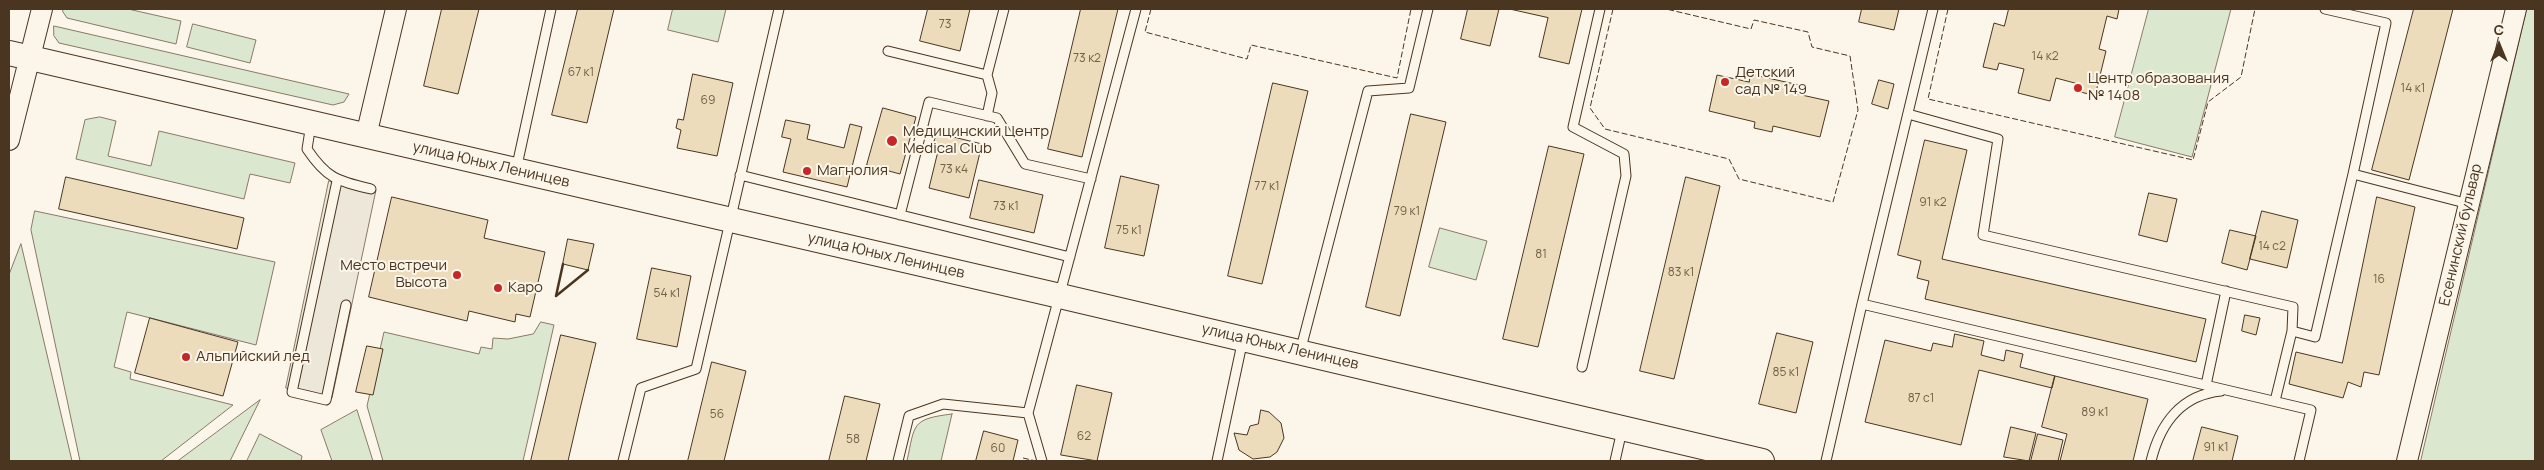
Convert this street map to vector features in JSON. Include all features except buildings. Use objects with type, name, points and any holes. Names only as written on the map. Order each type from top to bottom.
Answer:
[{"type":"main road","name":"улица Юных Ленинцев","points":[[19,56],[1300,352],[1622,428],[1700,450],[1762,461]]},
{"type":"street","points":[[9,140],[19,56],[42,9]]},
{"type":"street","points":[[366,136],[396,9]]},
{"type":"street","name":"Есенинский бульвар","points":[[2407,461],[2516,9]]},
{"type":"lane","points":[[516,170],[551,9]]},
{"type":"lane","points":[[623,461],[641,388],[696,369],[779,9]]},
{"type":"lane","points":[[987,116],[992,93],[987,75],[1004,9]]},
{"type":"lane","points":[[1042,461],[1028,413],[1136,9]]},
{"type":"lane","points":[[1300,352],[1358,122],[1368,91],[1409,88],[1428,9]]},
{"type":"lane","points":[[1582,367],[1626,176],[1624,154],[1573,127],[1600,9]]},
{"type":"lane","points":[[1826,461],[1933,9]]},
{"type":"lane","points":[[2292,332],[2315,337],[2354,174],[2386,23],[2325,9]]},
{"type":"lane","points":[[888,51],[987,75]]},
{"type":"lane","points":[[900,215],[929,102],[997,118],[1025,164],[1091,179]]},
{"type":"lane","points":[[1908,114],[1998,139],[1983,235],[2293,306],[2292,332],[2275,401]]},
{"type":"lane","points":[[311,124],[307,150],[317,165],[337,181],[371,189]]},
{"type":"lane","points":[[2354,174],[2469,204]]},
{"type":"lane","points":[[740,175],[1070,257]]},
{"type":"lane","points":[[337,181],[292,392],[326,400],[346,305]]},
{"type":"lane","points":[[2206,385],[2226,291]]},
{"type":"lane","points":[[1862,304],[2311,410],[2299,461]]},
{"type":"lane","points":[[1216,461],[1244,339]]},
{"type":"lane","points":[[2151,461],[2169,418],[2189,400],[2209,392],[2227,390]]},
{"type":"lane","points":[[898,461],[910,416],[943,404],[1028,413]]},
{"type":"lane","points":[[1614,461],[1622,428]]},
{"type":"green space","points":[[63,9],[128,9],[181,21],[176,44],[67,18]]},
{"type":"green space","points":[[673,9],[726,9],[718,42],[668,30]]},
{"type":"green space","points":[[2149,9],[2231,9],[2192,157],[2115,137]]},
{"type":"green space","points":[[2527,9],[2535,9],[2535,461],[2421,461]]},
{"type":"green space","points":[[193,24],[256,40],[250,63],[187,47]]},
{"type":"green space","points":[[54,26],[349,94],[344,102],[333,105],[59,43],[54,36]]},
{"type":"green space","points":[[100,117],[116,121],[108,156],[151,166],[159,131],[295,163],[290,183],[250,174],[244,199],[76,159],[85,120]]},
{"type":"green space","points":[[35,211],[275,262],[256,345],[127,312],[114,367],[131,372],[130,379],[233,405],[161,461],[80,461],[31,230]]},
{"type":"green space","points":[[1440,228],[1487,241],[1476,280],[1429,267]]},
{"type":"green space","points":[[21,244],[72,461],[9,461],[9,275]]},
{"type":"green space","points":[[541,322],[554,325],[523,461],[383,461],[367,406],[384,332],[479,354],[481,347],[492,349],[493,338],[508,339],[533,334]]},
{"type":"green space","points":[[260,400],[230,461],[178,461]]},
{"type":"green space","points":[[357,410],[373,461],[332,461],[321,430]]},
{"type":"green space","points":[[952,414],[941,461],[907,461],[914,431],[917,426],[929,418]]},
{"type":"green space","points":[[260,434],[302,456],[301,461],[247,461]]},
{"type":"shaded area","points":[[329,181],[376,190],[332,398],[286,388]]},
{"type":"fence","points":[[1151,9],[1145,32],[1247,59],[1251,45],[1397,78],[1411,9]]},
{"type":"fence","points":[[1613,9],[1590,108],[1605,129],[1729,159],[1739,179],[1833,202],[1858,110],[1850,56],[1812,47],[1808,32],[1754,20],[1751,29],[1666,9]]},
{"type":"fence","points":[[1948,9],[1928,99],[2193,160],[2208,102],[2241,77],[2255,9]]},
{"type":"fence","points":[[1023,458],[1036,461]]},
{"type":"wall","points":[[563,264],[556,296],[588,270]]},
{"type":"place","name":"Детский сад № 149","points":[[1725,82]]},
{"type":"place","name":"Центр образования № 1408","points":[[2078,88]]},
{"type":"place","name":"Медицинский Центр Medical Club","points":[[892,141]]},
{"type":"place","name":"Магнолия","points":[[807,171]]},
{"type":"place","name":"Место встречи Высота","points":[[457,275]]},
{"type":"place","name":"Kapo","points":[[498,288]]},
{"type":"place","name":"Альпийский лед","points":[[186,357]]}]
